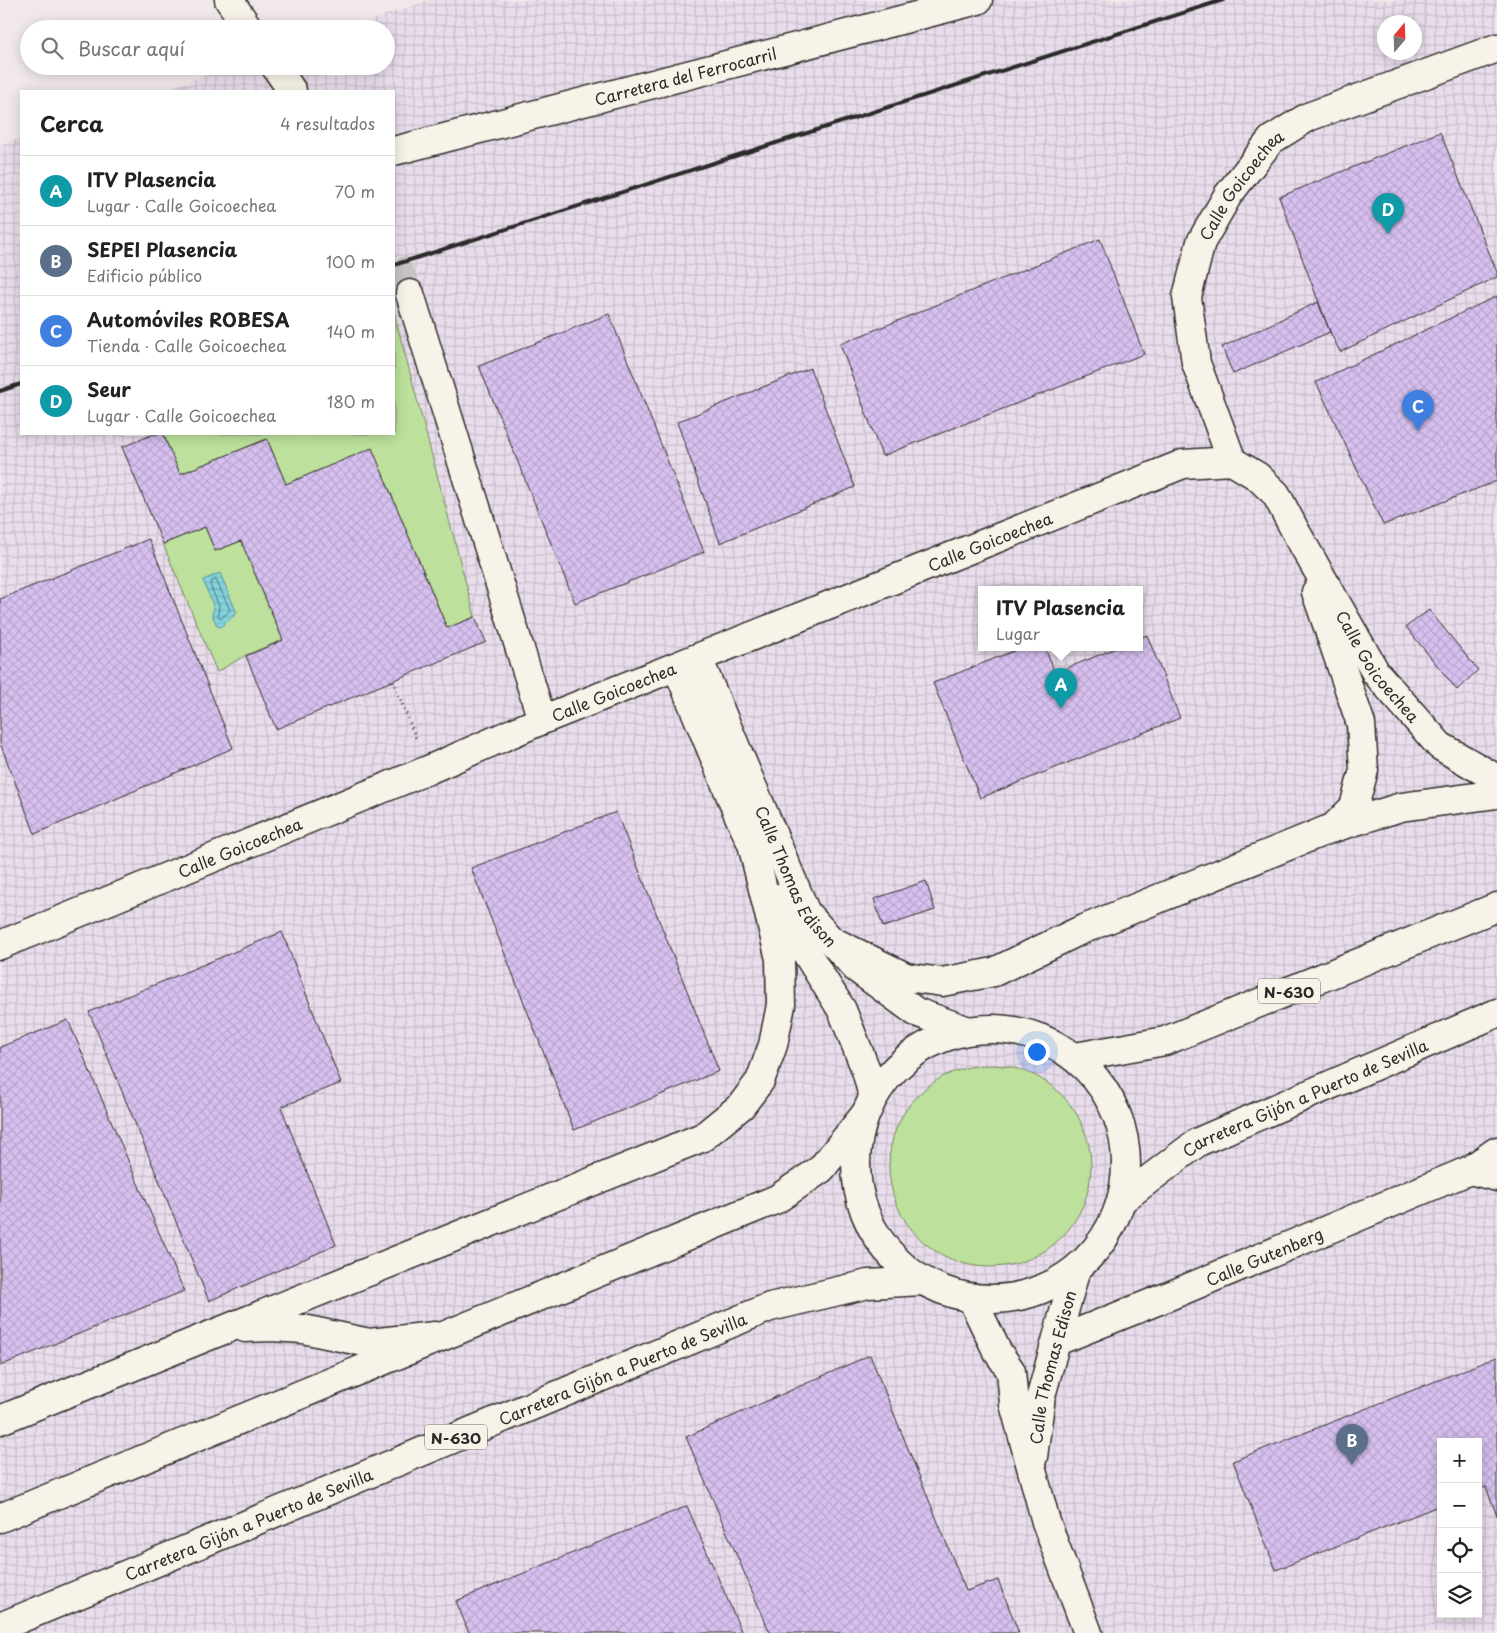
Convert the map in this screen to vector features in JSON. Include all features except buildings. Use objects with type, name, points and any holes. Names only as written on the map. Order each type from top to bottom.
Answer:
[{"type":"main road","points":[[229,0],[243,20]]},
{"type":"main road","name":"Carretera del Ferrocarril","points":[[395,151],[978,0]]},
{"type":"main road","name":"Calle Goicoechea","points":[[1232,461],[1196,363],[1187,297],[1201,242],[1228,196],[1271,140],[1308,117],[1497,48]]},
{"type":"main road","points":[[281,75],[291,90]]},
{"type":"main road","points":[[410,294],[542,720]]},
{"type":"main road","name":"Calle Goicoechea","points":[[0,945],[428,770],[542,720],[1183,464],[1232,461],[1257,476],[1276,494],[1376,672],[1440,746],[1497,779]]},
{"type":"main road","points":[[1297,534],[1361,724],[1364,770],[1354,807],[1333,828]]},
{"type":"main road","name":"Calle Thomas Edison","points":[[688,663],[752,844],[792,930],[842,1010],[866,1070],[868,1106]]},
{"type":"main road","name":"Calle Thomas Edison","points":[[688,663],[806,913],[856,968],[916,1012],[966,1030]]},
{"type":"main road","points":[[830,940],[906,977],[942,982],[994,972],[1079,931],[1333,828],[1401,807],[1497,794]]},
{"type":"main road","points":[[0,1420],[703,1137],[741,1106],[760,1081],[773,1045],[781,1005],[780,959],[752,844]]},
{"type":"main road","name":"N-630","points":[[1075,1057],[1165,1041],[1497,907]]},
{"type":"main road","name":"Carretera Gijón a Puerto de Sevilla","points":[[1123,1199],[1198,1142],[1497,1013]]},
{"type":"main road","name":"N-630","points":[[0,1518],[777,1199],[822,1168],[897,1065],[929,1043],[966,1030],[1004,1029],[1042,1038],[1075,1057],[1103,1086],[1120,1122],[1128,1160],[1123,1199],[1105,1239],[1075,1272],[1044,1290],[1017,1297],[1008,1299],[972,1299],[946,1293],[922,1281],[886,1250],[862,1210],[854,1163],[868,1106]]},
{"type":"main road","name":"Calle Gutenberg","points":[[1057,1341],[1470,1170],[1497,1151]]},
{"type":"main road","points":[[1470,1170],[1497,1178]]},
{"type":"main road","name":"Calle Thomas Edison","points":[[1046,1522],[1033,1460],[1041,1396],[1075,1272]]},
{"type":"main road","name":"Carretera Gijón a Puerto de Sevilla","points":[[0,1627],[770,1307],[868,1284],[922,1281]]},
{"type":"main road","name":"Calle Thomas Edison","points":[[972,1299],[997,1351],[1011,1371],[1014,1404],[1046,1522],[1088,1633]]},
{"type":"main road","points":[[226,1329],[303,1328],[369,1343],[449,1334]]},
{"type":"path","points":[[393,681],[428,770]]},
{"type":"shaded area","points":[[430,0],[1497,0],[1497,1633],[0,1633],[0,145],[20,138],[20,435],[395,435],[395,90],[163,90],[207,75],[395,75],[395,20],[371,20]]},
{"type":"green space","points":[[395,317],[475,617],[447,628],[372,449],[286,484],[267,439],[180,474],[163,435],[395,435]]},
{"type":"green space","points":[[205,527],[215,551],[241,541],[283,640],[246,655],[217,672],[163,544]]},
{"type":"green space","points":[[990,1065],[1010,1067],[1029,1073],[1046,1082],[1068,1102],[1083,1127],[1089,1146],[1091,1166],[1089,1186],[1083,1205],[1074,1222],[1054,1244],[1029,1259],[1010,1265],[990,1267],[970,1265],[951,1259],[934,1250],[912,1230],[897,1205],[891,1186],[889,1166],[891,1146],[897,1127],[906,1110],[926,1088],[951,1073],[970,1067]]},
{"type":"water","points":[[220,573],[237,613],[221,627],[217,626],[212,614],[214,608],[203,580]]},
{"type":"tunnel","points":[[395,263],[410,294]]},
{"type":"railway","points":[[395,265],[1223,0]]},
{"type":"railway","points":[[0,391],[20,384]]},
{"type":"place","name":"Seur","points":[[1388,234]]},
{"type":"place","name":"Automóviles ROBESA","points":[[1418,431]]},
{"type":"place","name":"ITV Plasencia","points":[[1061,709]]},
{"type":"place","name":"SEPEI Plasencia","points":[[1352,1465]]}]
